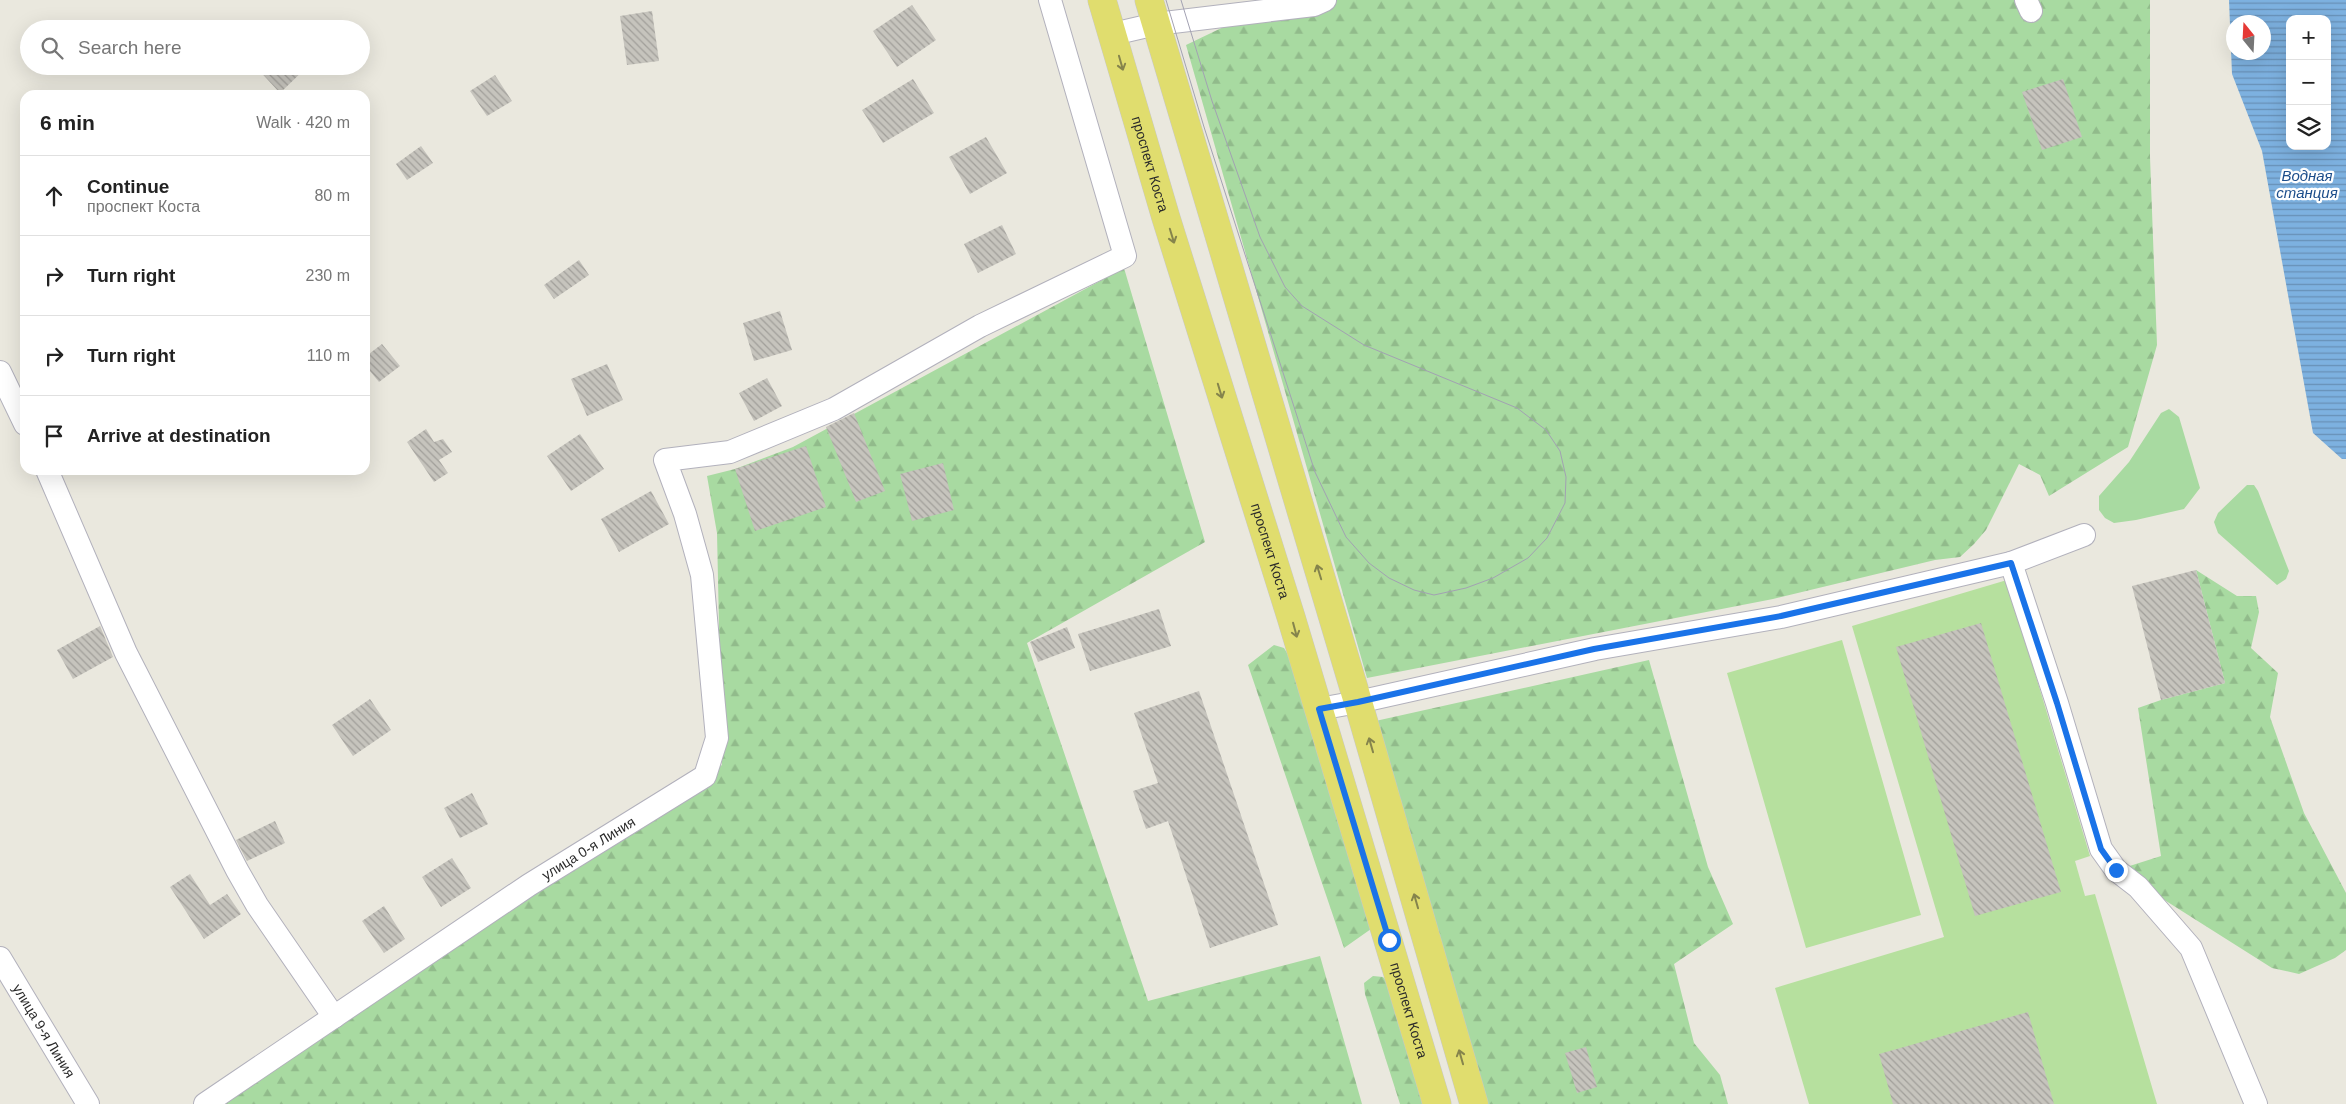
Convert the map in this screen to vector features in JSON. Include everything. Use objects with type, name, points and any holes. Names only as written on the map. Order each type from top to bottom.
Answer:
[{"type":"main road","name":"проспект Коста","points":[[1102,0],[1166,218],[1319,709],[1437,1104]]},
{"type":"main road","points":[[1152,12],[1358,702],[1474,1104]]},
{"type":"street","name":"улица 0-я Линия","points":[[205,1104],[529,885],[705,776],[717,738],[702,575],[685,514],[665,460],[730,452],[834,409],[980,326],[1125,256],[1050,0]]},
{"type":"street","points":[[1113,34],[1152,12],[1266,12],[1314,5],[1325,0]]},
{"type":"street","points":[[0,372],[20,414]]},
{"type":"street","points":[[48,475],[126,653],[237,870],[256,905],[334,1017]]},
{"type":"street","points":[[1319,709],[1594,649],[1781,616],[2011,563],[2084,535]]},
{"type":"street","points":[[2011,563],[2057,703],[2101,849],[2116,870],[2138,887],[2191,948],[2256,1104]]},
{"type":"street","name":"улица 9-я Линия","points":[[0,958],[88,1104]]},
{"type":"green space","points":[[1280,0],[2150,0],[2150,157],[2157,345],[2128,447],[2049,496],[2040,475],[2019,464],[1986,530],[1960,557],[1935,560],[1773,599],[1367,678],[1186,45]]},
{"type":"green space","points":[[1124,268],[1205,542],[1027,643],[1148,1001],[1320,956],[1362,1104],[220,1104],[722,765],[717,533],[707,476],[735,469],[793,447]]},
{"type":"green space","points":[[2169,409],[2179,417],[2200,488],[2184,509],[2114,523],[2105,518],[2099,510],[2099,496],[2129,462],[2161,413]]},
{"type":"green space","points":[[2247,485],[2254,485],[2258,491],[2289,571],[2286,579],[2277,585],[2218,533],[2214,522],[2218,513]]},
{"type":"green space","points":[[2196,570],[2237,596],[2256,596],[2259,612],[2251,648],[2278,673],[2270,717],[2304,813],[2346,893],[2346,950],[2335,958],[2299,974],[2272,968],[2117,870],[2161,856],[2138,708],[2225,683]]},
{"type":"green space","points":[[2007,580],[2090,856],[2075,861],[2085,896],[2095,894],[2157,1104],[1809,1104],[1775,988],[1944,937],[1852,626]]},
{"type":"green space","points":[[1842,640],[1921,915],[1806,948],[1727,673]]},
{"type":"green space","points":[[1274,645],[1284,648],[1289,656],[1371,929],[1344,948],[1248,665]]},
{"type":"green space","points":[[1649,660],[1708,867],[1733,924],[1674,964],[1694,1043],[1720,1075],[1728,1104],[1483,1104],[1371,722]]},
{"type":"green space","points":[[1373,976],[1383,977],[1388,983],[1423,1104],[1400,1104],[1365,994],[1364,983]]},
{"type":"water","name":"Водная станция","points":[[2229,0],[2346,0],[2346,459],[2342,459],[2313,433],[2262,151],[2232,74],[2231,60],[2271,60],[2271,15],[2230,15]]},
{"type":"building","points":[[912,5],[936,40],[897,67],[873,31]]},
{"type":"building","points":[[652,11],[659,61],[627,65],[620,16]]},
{"type":"building","points":[[263,75],[299,75],[283,90],[277,90]]},
{"type":"building","points":[[495,75],[512,101],[487,116],[470,91]]},
{"type":"building","points":[[913,79],[934,113],[883,143],[862,110]]},
{"type":"building","points":[[2063,79],[2082,137],[2042,150],[2022,92]]},
{"type":"building","points":[[986,137],[1007,173],[970,194],[949,157]]},
{"type":"building","points":[[421,146],[433,163],[407,180],[396,164]]},
{"type":"building","points":[[1002,225],[1016,254],[978,273],[964,244]]},
{"type":"building","points":[[579,260],[589,275],[554,299],[544,285]]},
{"type":"building","points":[[780,311],[792,350],[754,361],[743,323]]},
{"type":"building","points":[[382,344],[400,366],[379,382],[370,371],[370,353]]},
{"type":"building","points":[[607,364],[623,400],[587,416],[571,379]]},
{"type":"building","points":[[767,378],[782,406],[754,421],[739,393]]},
{"type":"building","points":[[854,413],[885,491],[856,502],[826,427]]},
{"type":"building","points":[[426,429],[434,442],[443,439],[452,452],[439,460],[448,473],[434,482],[407,442]]},
{"type":"building","points":[[580,434],[604,469],[571,491],[547,456]]},
{"type":"building","points":[[806,446],[826,507],[755,531],[735,469]]},
{"type":"building","points":[[943,463],[954,510],[912,521],[900,474]]},
{"type":"building","points":[[651,491],[669,524],[619,552],[601,519]]},
{"type":"building","points":[[2196,570],[2225,683],[2161,700],[2132,586]]},
{"type":"building","points":[[1159,609],[1171,646],[1090,671],[1078,634]]},
{"type":"building","points":[[1981,623],[2061,892],[1975,916],[1896,647]]},
{"type":"building","points":[[100,626],[113,657],[73,679],[57,650]]},
{"type":"building","points":[[1067,627],[1075,648],[1038,662],[1030,642]]},
{"type":"building","points":[[1199,691],[1278,925],[1210,948],[1168,821],[1146,829],[1133,791],[1158,783],[1134,713]]},
{"type":"building","points":[[370,699],[391,730],[353,756],[332,725]]},
{"type":"building","points":[[472,793],[488,824],[460,838],[444,808]]},
{"type":"building","points":[[275,821],[285,843],[247,861],[236,840]]},
{"type":"building","points":[[452,858],[471,888],[441,907],[422,877]]},
{"type":"building","points":[[190,874],[210,905],[227,894],[241,914],[204,939],[170,887]]},
{"type":"building","points":[[384,906],[405,939],[384,953],[362,921]]},
{"type":"building","points":[[2028,1012],[2054,1104],[1893,1104],[1879,1054]]},
{"type":"building","points":[[1586,1047],[1597,1087],[1577,1093],[1565,1053]]},
{"type":"tram line","points":[[1166,0],[1204,127],[1315,472],[1346,537],[1369,563],[1389,578],[1414,590],[1434,595],[1466,588],[1493,578],[1528,558],[1547,538],[1565,503],[1566,477],[1560,451],[1546,430],[1517,408],[1364,345],[1302,306],[1285,287],[1260,237],[1212,101],[1181,0]]},
{"type":"route","points":[[1389,940],[1319,709],[1594,649],[1781,616],[2011,563],[2057,703],[2101,849],[2116,870]]}]
